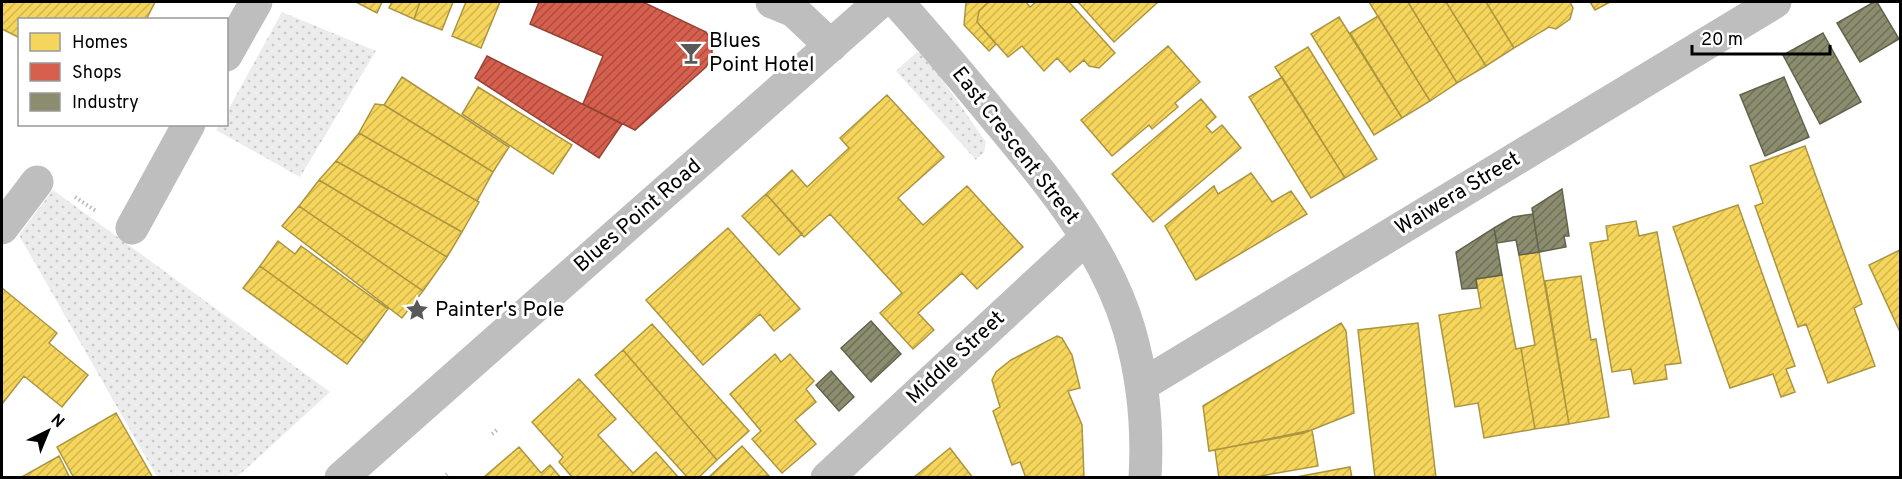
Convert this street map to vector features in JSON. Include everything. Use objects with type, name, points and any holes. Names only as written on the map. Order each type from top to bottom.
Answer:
[{"type":"street","points":[[228,51],[256,2]]},
{"type":"street","points":[[772,2],[794,11],[831,46]]},
{"type":"street","name":"Blues Point Road","points":[[341,477],[880,2]]},
{"type":"street","name":"East Crescent Street","points":[[897,2],[1058,195],[1086,238],[1110,283],[1129,328],[1142,385],[1147,447],[1145,477]]},
{"type":"street","name":"Waiwera Street","points":[[1142,385],[1775,2]]},
{"type":"street","points":[[132,228],[188,126]]},
{"type":"street","points":[[2,228],[38,182]]},
{"type":"street","name":"Middle Street","points":[[827,477],[1086,238]]},
{"type":"path","points":[[38,182],[54,182],[120,227],[132,228]]},
{"type":"path","points":[[492,434],[498,429]]},
{"type":"shaded area","points":[[282,12],[376,51],[300,177],[216,130],[218,126],[228,126],[228,110]]},
{"type":"shaded area","points":[[917,52],[925,55],[986,142],[984,152],[976,160],[896,71]]},
{"type":"shaded area","points":[[53,190],[330,392],[237,477],[157,477],[19,235]]},
{"type":"building: Homes","points":[[2,2],[155,2],[147,18],[18,18],[18,37],[2,29]]},
{"type":"building: Homes","points":[[356,2],[382,2],[377,13]]},
{"type":"building: Homes","points":[[392,2],[420,2],[414,19],[389,8]]},
{"type":"building: Homes","points":[[420,2],[453,2],[442,30],[414,19]]},
{"type":"building: Homes","points":[[466,2],[500,2],[481,48],[452,36]]},
{"type":"building: Homes","points":[[966,2],[989,2],[979,11],[977,22],[996,44],[989,51],[964,25]]},
{"type":"building: Homes","points":[[989,2],[1026,2],[1030,7],[1036,2],[1069,2],[1115,53],[1099,68],[1089,66],[1084,60],[1070,72],[1057,58],[1044,71],[1022,46],[1008,57],[977,22],[979,11]]},
{"type":"building: Homes","points":[[1078,2],[1158,2],[1114,42]]},
{"type":"building: Homes","points":[[1369,2],[1408,2],[1457,83],[1430,101]]},
{"type":"building: Homes","points":[[1408,2],[1446,2],[1486,66],[1457,83]]},
{"type":"building: Homes","points":[[1446,2],[1486,2],[1514,48],[1486,66]]},
{"type":"building: Homes","points":[[1486,2],[1570,2],[1573,8],[1570,19],[1556,29],[1549,27],[1514,48]]},
{"type":"building: Homes","points":[[1590,2],[1610,2],[1595,10]]},
{"type":"building: Homes","points":[[1378,16],[1430,101],[1402,118],[1350,33]]},
{"type":"building: Homes","points":[[1339,17],[1402,118],[1374,135],[1311,34]]},
{"type":"building: Homes","points":[[1168,46],[1200,82],[1175,103],[1178,107],[1152,129],[1149,125],[1112,156],[1081,120]]},
{"type":"building: Homes","points":[[1308,47],[1377,159],[1345,178],[1275,67]]},
{"type":"building: Homes","points":[[402,77],[509,147],[493,172],[384,105]]},
{"type":"building: Homes","points":[[1282,77],[1345,178],[1311,198],[1249,97]]},
{"type":"building: Homes","points":[[478,87],[572,145],[553,174],[462,114]]},
{"type":"building: Homes","points":[[887,95],[944,157],[898,198],[923,225],[967,186],[1023,247],[977,289],[962,273],[918,313],[934,330],[913,349],[880,313],[902,293],[830,214],[804,237],[766,194],[792,170],[807,187],[849,148],[840,138]]},
{"type":"building: Homes","points":[[1201,99],[1216,117],[1206,126],[1212,133],[1222,125],[1241,148],[1153,222],[1112,174]]},
{"type":"building: Homes","points":[[375,104],[384,105],[493,172],[477,201],[359,133]]},
{"type":"building: Homes","points":[[359,133],[479,202],[462,232],[336,161]]},
{"type":"building: Homes","points":[[1805,146],[1862,304],[1854,308],[1875,366],[1828,383],[1806,324],[1798,327],[1755,206],[1763,203],[1750,166]]},
{"type":"building: Homes","points":[[336,161],[462,232],[447,257],[319,180]]},
{"type":"building: Homes","points":[[1251,173],[1272,202],[1291,191],[1307,214],[1196,280],[1165,226],[1214,186],[1218,194]]},
{"type":"building: Homes","points":[[319,180],[447,257],[423,291],[299,206]]},
{"type":"building: Homes","points":[[766,194],[802,234],[779,255],[742,216]]},
{"type":"building: Homes","points":[[1738,205],[1795,366],[1786,369],[1795,392],[1781,397],[1773,374],[1730,388],[1673,227]]},
{"type":"building: Homes","points":[[299,206],[423,291],[402,318],[282,226]]},
{"type":"building: Homes","points":[[1636,221],[1639,236],[1657,232],[1681,363],[1665,365],[1667,379],[1634,384],[1631,369],[1612,372],[1590,243],[1608,240],[1606,226]]},
{"type":"building: Homes","points":[[728,228],[800,309],[774,331],[760,314],[703,365],[646,300]]},
{"type":"building: Homes","points":[[278,241],[295,254],[301,246],[388,309],[364,342],[260,266]]},
{"type":"building: Homes","points":[[1900,250],[1900,332],[1869,265]]},
{"type":"building: Homes","points":[[1539,252],[1569,424],[1535,429],[1521,348],[1535,345],[1519,255]]},
{"type":"building: Homes","points":[[260,266],[364,342],[347,364],[243,288]]},
{"type":"building: Homes","points":[[1502,275],[1516,349],[1521,348],[1535,429],[1484,438],[1478,403],[1455,407],[1439,315],[1481,308],[1476,279]]},
{"type":"building: Homes","points":[[1581,276],[1591,340],[1596,339],[1609,417],[1569,424],[1545,281]]},
{"type":"building: Homes","points":[[2,288],[57,333],[49,343],[88,375],[62,407],[24,376],[2,404]]},
{"type":"building: Homes","points":[[1341,323],[1346,331],[1354,413],[1304,433],[1209,451],[1203,406]]},
{"type":"building: Homes","points":[[1418,323],[1436,478],[1375,478],[1358,330]]},
{"type":"building: Homes","points":[[652,324],[749,431],[717,460],[623,350]]},
{"type":"building: Homes","points":[[1057,336],[1062,338],[1072,355],[1080,388],[1068,391],[1082,425],[1084,478],[1026,478],[1020,462],[1012,465],[993,411],[1000,407],[992,380],[996,372],[1011,360]]},
{"type":"building: Homes","points":[[623,350],[717,460],[698,478],[688,478],[595,375]]},
{"type":"building: Homes","points":[[775,354],[781,362],[790,354],[814,381],[806,389],[816,402],[795,420],[816,444],[782,473],[752,439],[761,431],[730,394]]},
{"type":"building: Homes","points":[[579,379],[616,419],[598,435],[633,473],[656,452],[679,478],[573,478],[559,462],[563,457],[532,422]]},
{"type":"building: Homes","points":[[116,413],[153,478],[74,478],[57,447]]},
{"type":"building: Homes","points":[[1312,430],[1318,466],[1249,478],[1219,478],[1215,450]]},
{"type":"building: Homes","points":[[742,446],[769,476],[708,478]]},
{"type":"building: Homes","points":[[519,447],[541,473],[550,465],[561,478],[484,477]]},
{"type":"building: Homes","points":[[950,448],[973,478],[913,478]]},
{"type":"building: Homes","points":[[59,456],[70,478],[20,478]]},
{"type":"building: Homes","points":[[1350,467],[1352,478],[1291,478]]},
{"type":"building: Shops","points":[[539,2],[643,2],[706,32],[712,42],[712,55],[706,67],[635,130],[583,104],[603,56],[530,24]]},
{"type":"building: Shops","points":[[487,56],[622,124],[599,158],[475,78]]},
{"type":"building: Industry","points":[[1877,2],[1899,39],[1860,62],[1837,23]]},
{"type":"building: Industry","points":[[1823,33],[1861,102],[1820,124],[1783,55]]},
{"type":"building: Industry","points":[[1784,77],[1809,137],[1765,156],[1740,95]]},
{"type":"building: Industry","points":[[1562,189],[1569,236],[1564,236],[1566,247],[1539,252],[1532,208]]},
{"type":"building: Industry","points":[[1533,214],[1539,252],[1519,255],[1516,240],[1497,243],[1494,228],[1513,217]]},
{"type":"building: Industry","points":[[1494,228],[1502,275],[1476,279],[1477,288],[1462,289],[1456,252]]},
{"type":"building: Industry","points":[[871,321],[901,354],[871,382],[841,348]]},
{"type":"building: Industry","points":[[831,371],[854,397],[839,411],[816,385]]},
{"type":"place","name":"Blues Point Hotel","points":[[691,53]]},
{"type":"place","name":"Painter's Pole","points":[[417,310]]}]
